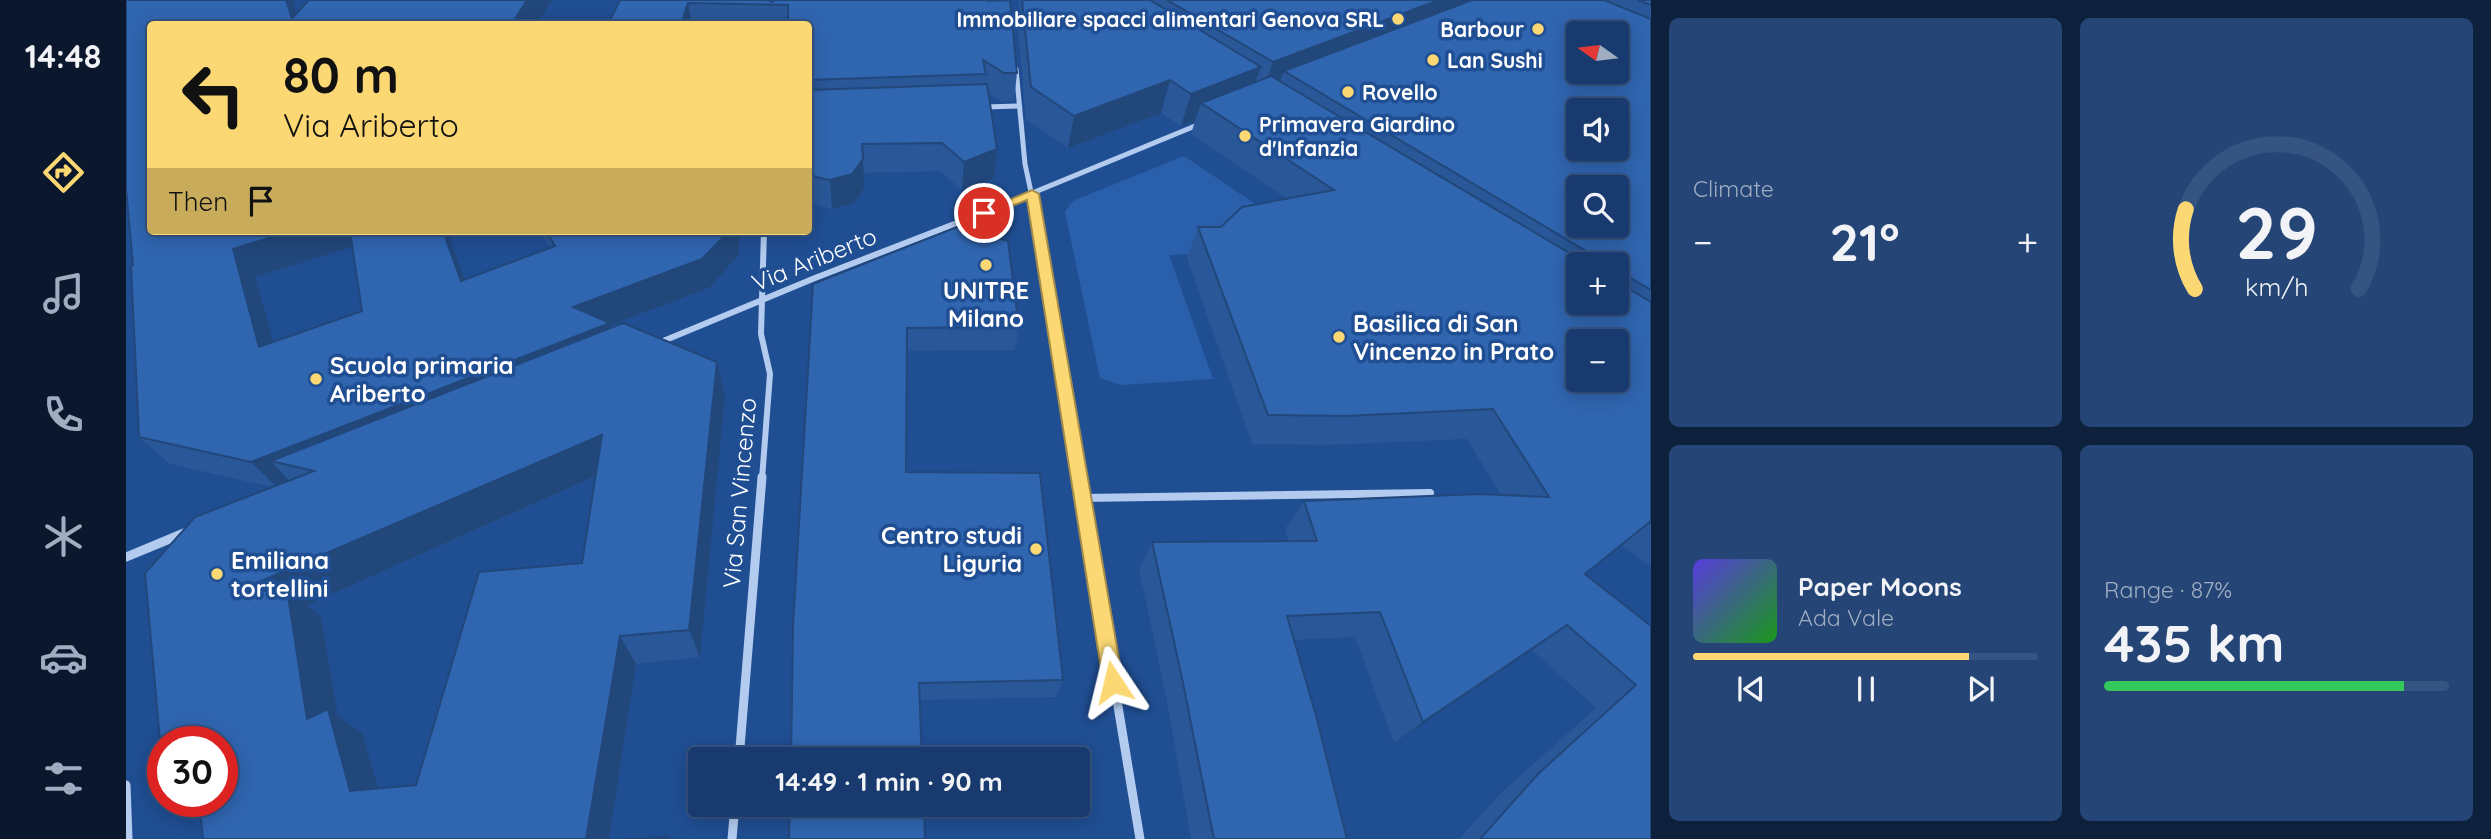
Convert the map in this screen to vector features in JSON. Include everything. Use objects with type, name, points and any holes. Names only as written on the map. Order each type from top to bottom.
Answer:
[{"type":"street","points":[[1016,66],[1025,164],[1140,839]]},
{"type":"street","points":[[975,108],[1019,106]]},
{"type":"street","name":"Via Ariberto","points":[[651,346],[1203,124]]},
{"type":"street","name":"Via San Vincenzo","points":[[739,747],[770,374],[761,334],[764,235]]},
{"type":"street","points":[[1082,498],[1430,493]]},
{"type":"street","points":[[126,557],[194,529]]},
{"type":"street","points":[[126,785],[128,839]]},
{"type":"street","points":[[732,839],[734,817]]},
{"type":"shaded area","points":[[1184,156],[1312,242],[1169,255],[1213,379],[1121,385],[1100,378],[1065,212],[1073,201]]},
{"type":"building","name":"Scuola primaria Ariberto","points":[[126,0],[286,0],[292,18],[309,0],[527,0],[514,21],[147,21],[147,235],[278,235],[233,249],[259,347],[362,311],[351,235],[444,235],[461,281],[555,246],[548,235],[725,235],[702,259],[573,307],[610,323],[251,462],[139,437],[133,265],[126,188]]},
{"type":"building","points":[[620,0],[1010,0],[1017,73],[1004,73],[983,60],[986,74],[812,80],[812,21],[788,21],[788,5],[688,3],[682,21],[610,21]]},
{"type":"building","points":[[1022,0],[1150,0],[1261,67],[1191,94],[1170,80],[1074,116],[1031,87]]},
{"type":"building","points":[[1167,0],[1439,0],[1273,62]]},
{"type":"building","points":[[1472,0],[1604,0],[1651,19],[1651,290],[1629,277],[1629,252],[1588,252],[1284,71]]},
{"type":"building","points":[[1638,0],[1651,0],[1651,5]]},
{"type":"building","points":[[1271,76],[1568,252],[1566,315],[1629,315],[1629,289],[1651,302],[1651,521],[1585,574],[1651,626],[1651,839],[1480,839],[1539,773],[1636,685],[1567,625],[1423,722],[1380,612],[1287,616],[1317,719],[1347,839],[1214,839],[1152,542],[1317,541],[1304,501],[1479,494],[1549,497],[1493,409],[1346,416],[1268,415],[1198,227],[1221,227],[1242,207],[1334,190],[1201,103]]},
{"type":"building","points":[[987,84],[997,149],[964,162],[942,143],[862,144],[863,159],[852,174],[830,180],[816,177],[812,174],[812,90]]},
{"type":"building","points":[[962,225],[1008,241],[1019,327],[907,328],[906,472],[1040,473],[1063,680],[919,683],[921,747],[791,747],[793,626],[813,284]]},
{"type":"building","points":[[623,323],[717,362],[689,630],[620,636],[586,839],[203,839],[201,817],[238,817],[238,726],[159,726],[145,573],[195,517],[314,471],[271,461]],"holes":[[[602,435],[582,563],[479,572],[416,785],[350,791],[328,709],[307,719],[287,589],[233,593]]]},
{"type":"building","points":[[790,817],[924,817],[925,839],[789,839]]},
{"type":"building","points":[[669,837],[669,839],[625,839]]},
{"type":"place","name":"Immobiliare spacci alimentari Genova SRL","points":[[1398,19]]},
{"type":"place","name":"Barbour","points":[[1538,29]]},
{"type":"place","name":"Lan Sushi","points":[[1433,60]]},
{"type":"place","name":"Rovello","points":[[1348,92]]},
{"type":"place","name":"Primavera Giardino d'Infanzia","points":[[1245,136]]},
{"type":"place","name":"UNITRE Milano","points":[[986,265]]},
{"type":"place","name":"Basilica di San Vincenzo in Prato","points":[[1339,337]]},
{"type":"place","name":"Scuola primaria Ariberto","points":[[316,379]]},
{"type":"place","name":"Centro studi Liguria","points":[[1036,549]]},
{"type":"place","name":"Emiliana tortellini","points":[[217,574]]},
{"type":"route","points":[[984,213],[1032,194],[1113,682]]}]
